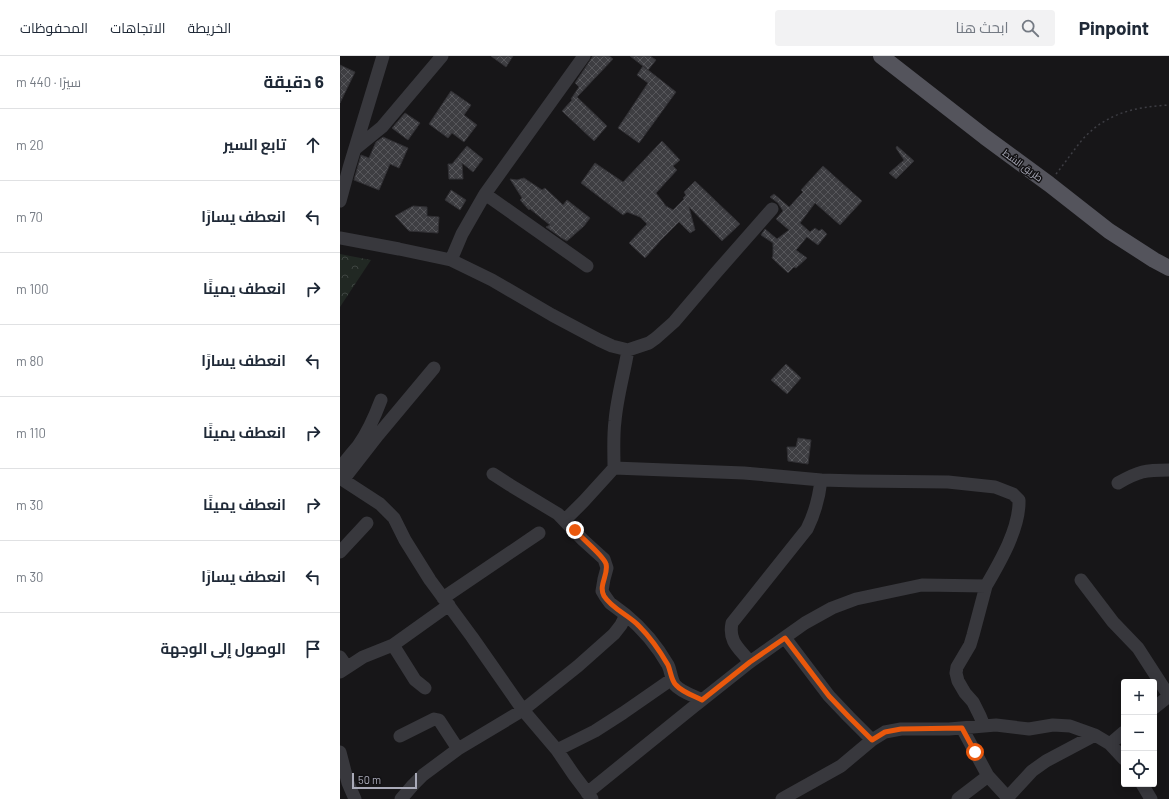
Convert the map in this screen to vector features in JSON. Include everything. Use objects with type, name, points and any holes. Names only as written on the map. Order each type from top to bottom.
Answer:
[{"type":"main road","name":"طريق الشط","points":[[881,56],[1109,231],[1169,268]]},
{"type":"street","points":[[340,201],[383,56]]},
{"type":"street","points":[[355,149],[382,127],[442,56]]},
{"type":"street","points":[[451,260],[462,234],[485,194],[584,56]]},
{"type":"street","points":[[485,194],[587,266]]},
{"type":"street","points":[[340,238],[451,260],[492,280],[599,340],[612,346],[628,350],[648,343],[674,322],[772,209]]},
{"type":"street","points":[[565,520],[614,468],[617,402],[628,350]]},
{"type":"street","points":[[341,475],[378,435],[434,368]]},
{"type":"street","points":[[341,475],[374,418],[381,400]]},
{"type":"street","points":[[614,468],[744,473],[821,480],[948,482],[995,487],[1013,494],[1019,500],[1020,510],[1010,540],[986,586],[970,645],[957,667],[956,673],[958,681],[965,693],[973,702],[984,726]]},
{"type":"street","points":[[1118,483],[1133,474],[1142,471],[1169,470]]},
{"type":"street","points":[[492,474],[554,511],[604,559],[607,568],[602,591],[605,596],[610,603],[639,626],[656,646],[668,665],[674,684],[702,700]]},
{"type":"street","points":[[341,475],[380,504],[394,518],[430,580],[523,710],[556,750],[590,796],[702,700],[750,662],[805,623],[832,608],[856,599],[922,585],[986,586]]},
{"type":"street","points":[[750,662],[734,644],[731,635],[732,623],[807,529],[819,498],[821,480]]},
{"type":"street","points":[[340,552],[367,523]]},
{"type":"street","points":[[342,665],[393,645],[446,601],[539,533]]},
{"type":"street","points":[[1081,580],[1113,622],[1138,648],[1169,696],[1157,706]]},
{"type":"street","points":[[401,799],[423,775],[458,749],[523,710],[578,666],[614,634],[626,615]]},
{"type":"street","points":[[785,638],[829,696],[872,740]]},
{"type":"street","points":[[393,645],[415,680],[425,688]]},
{"type":"street","points":[[556,750],[595,731],[672,679]]},
{"type":"street","points":[[400,736],[434,719],[439,720],[458,749]]},
{"type":"street","points":[[782,799],[841,766],[872,740],[885,732],[901,729],[962,728],[996,725],[1029,729],[1053,725],[1070,726],[1095,735],[1110,744],[1121,756]]},
{"type":"street","points":[[962,728],[988,776],[1009,798],[1032,771],[1046,761],[1095,735]]},
{"type":"street","points":[[1110,744],[1121,735]]},
{"type":"street","points":[[340,752],[348,783],[355,799]]},
{"type":"street","points":[[958,799],[988,776]]},
{"type":"street","points":[[1144,787],[1151,799]]},
{"type":"path","points":[[1049,184],[1083,139],[1100,124],[1118,113],[1150,106],[1169,105]]},
{"type":"green space","points":[[340,254],[371,260],[340,307]]},
{"type":"building","points":[[491,56],[513,56],[506,67]]},
{"type":"building","points":[[593,56],[609,56],[613,59],[577,97],[607,126],[594,141],[562,111],[572,100],[571,99],[579,87],[575,83]]},
{"type":"building","points":[[630,56],[650,56],[656,60],[648,70]]},
{"type":"building","points":[[340,65],[355,72],[340,103]]},
{"type":"building","points":[[643,66],[676,92],[639,143],[618,128],[648,83],[637,75]]},
{"type":"building","points":[[451,91],[471,105],[464,115],[477,125],[464,142],[452,133],[448,138],[429,124]]},
{"type":"building","points":[[405,113],[420,123],[408,140],[392,128]]},
{"type":"building","points":[[383,137],[408,148],[399,168],[390,164],[379,190],[354,180],[361,155],[369,158],[376,142]]},
{"type":"building","points":[[662,141],[680,160],[673,166],[677,170],[656,193],[666,206],[673,210],[684,199],[683,198],[686,195],[684,192],[695,181],[740,224],[722,241],[689,207],[695,230],[690,233],[679,222],[645,258],[629,243],[647,224],[640,217],[627,212],[623,215],[581,183],[595,163],[623,182]]},
{"type":"building","points":[[467,146],[483,159],[473,172],[462,163],[463,179],[449,179],[448,164],[452,164]]},
{"type":"building","points":[[897,146],[914,161],[896,179],[889,173],[904,160],[896,148]]},
{"type":"building","points":[[823,166],[862,201],[840,225],[815,203],[800,223],[810,232],[815,228],[819,231],[822,229],[827,234],[818,245],[807,237],[796,250],[807,258],[788,273],[772,258],[773,243],[761,235],[765,229],[777,239],[789,230],[776,219],[783,211],[778,203],[770,197],[774,194],[789,207],[803,192],[801,190]]},
{"type":"building","points":[[524,178],[542,190],[545,188],[563,205],[567,200],[590,218],[584,226],[567,241],[563,239],[546,227],[550,225],[530,209],[529,210],[520,200],[522,198],[510,179],[517,180]]},
{"type":"building","points":[[451,190],[466,200],[460,210],[445,200]]},
{"type":"building","points":[[413,206],[427,207],[427,216],[439,217],[438,233],[409,231],[395,216]]},
{"type":"building","points":[[786,364],[801,378],[787,394],[771,380]]},
{"type":"building","points":[[798,438],[811,440],[808,464],[788,461],[787,447],[796,447]]},
{"type":"route","points":[[575,530],[583,540],[604,559],[607,568],[602,591],[605,596],[610,603],[639,626],[656,646],[668,665],[674,684],[679,688],[702,700],[750,662],[785,638],[829,696],[872,740],[885,732],[901,729],[962,728],[975,752]]}]
